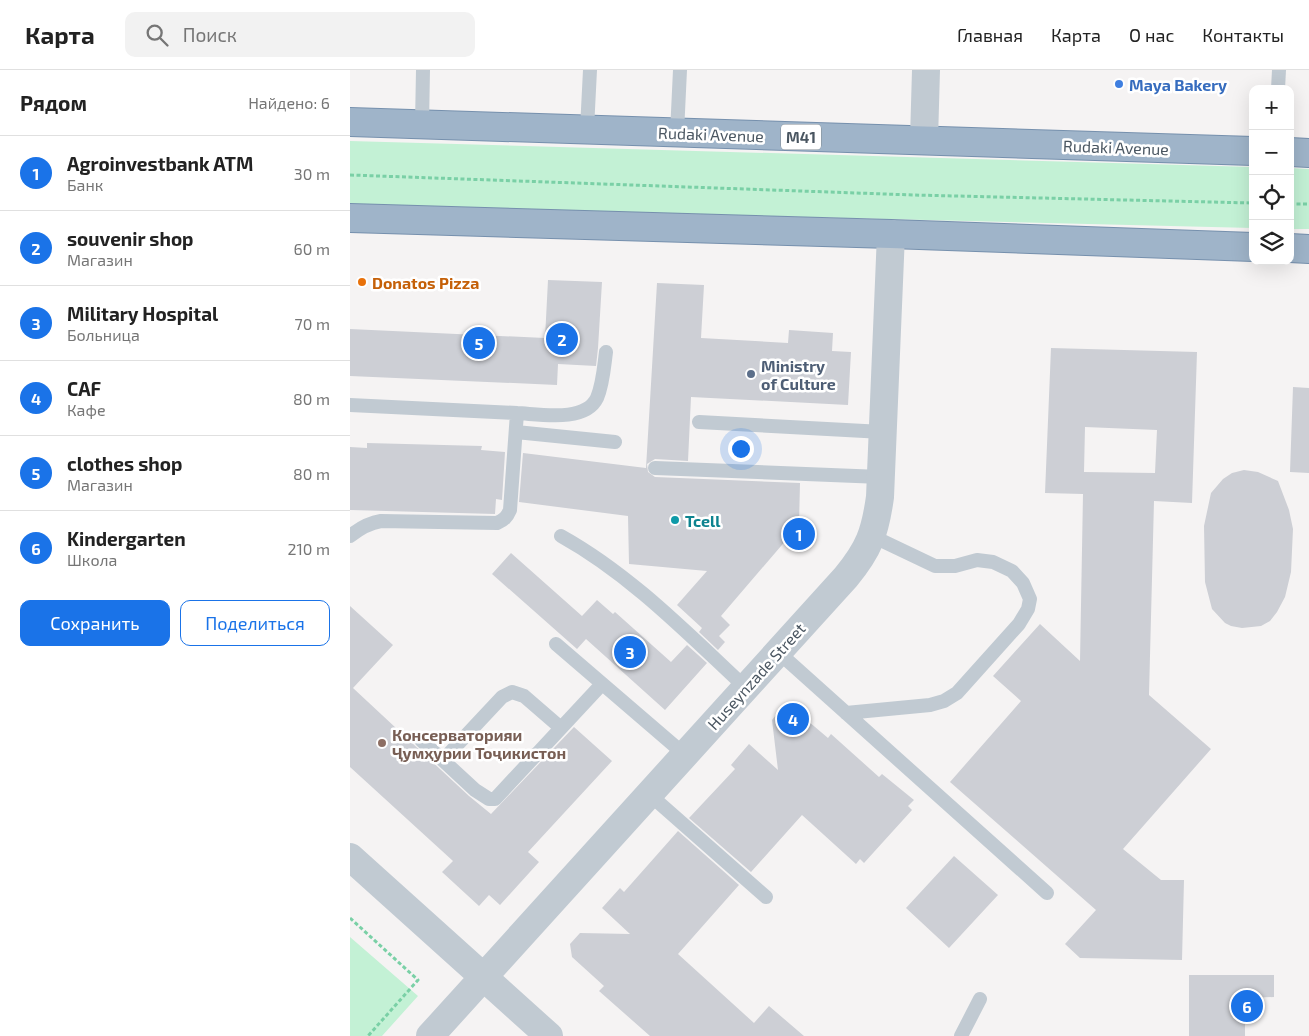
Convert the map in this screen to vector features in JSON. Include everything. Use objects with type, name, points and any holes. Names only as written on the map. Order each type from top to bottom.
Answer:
[{"type":"highway","name":"Rudaki Avenue","points":[[350,122],[1249,151]]},
{"type":"highway","points":[[1294,152],[1309,153]]},
{"type":"highway","points":[[350,218],[1249,247]]},
{"type":"highway","points":[[1294,248],[1309,249]]},
{"type":"street","points":[[924,140],[926,70]]},
{"type":"street","name":"Huseynzade Street","points":[[430,1036],[863,555],[872,536],[878,511],[881,477],[891,234]]},
{"type":"street","points":[[350,857],[549,1036]]},
{"type":"lane","points":[[422,124],[423,70]]},
{"type":"lane","points":[[587,129],[590,70]]},
{"type":"lane","points":[[677,132],[680,70]]},
{"type":"lane","points":[[1278,85],[1279,70]]},
{"type":"lane","points":[[350,404],[517,413],[575,414],[590,406],[596,400],[606,352]]},
{"type":"lane","points":[[350,536],[362,527],[381,521],[496,523],[502,521],[510,510],[517,413]]},
{"type":"lane","points":[[699,422],[883,432]]},
{"type":"lane","points":[[516,432],[615,442]]},
{"type":"lane","points":[[655,468],[881,477]]},
{"type":"lane","points":[[561,536],[594,556],[630,583],[745,687]]},
{"type":"lane","points":[[846,713],[930,705],[944,701],[957,693],[1019,624],[1028,609],[1030,599],[1023,583],[1012,571],[993,562],[977,560],[955,566],[935,566],[872,536]]},
{"type":"lane","points":[[556,644],[684,754]]},
{"type":"lane","points":[[777,651],[1047,893]]},
{"type":"lane","points":[[421,740],[474,790],[489,799],[495,798],[602,684]]},
{"type":"lane","points":[[443,760],[502,697],[512,692],[524,696],[561,728]]},
{"type":"lane","points":[[648,794],[766,897]]},
{"type":"lane","points":[[961,1036],[980,999]]},
{"type":"path","points":[[350,175],[913,196],[1249,203]]},
{"type":"path","points":[[1294,204],[1309,204]]},
{"type":"path","points":[[350,918],[418,980],[368,1036]]},
{"type":"green space","points":[[350,141],[1249,167],[1249,228],[350,206]]},
{"type":"green space","points":[[1294,168],[1309,169],[1309,229],[1294,229]]},
{"type":"green space","points":[[350,937],[418,996],[382,1036],[350,1036]]},
{"type":"building","points":[[548,280],[602,282],[596,366],[558,364],[557,385],[350,376],[350,329],[545,338]]},
{"type":"building","points":[[657,283],[704,285],[701,338],[788,343],[789,330],[833,333],[832,351],[851,352],[848,405],[691,397],[688,461],[655,459],[647,464],[648,472],[655,477],[800,483],[799,525],[721,616],[730,625],[719,636],[725,642],[718,650],[699,632],[702,628],[677,605],[707,571],[629,564],[628,516],[519,502],[523,453],[646,468]]},
{"type":"building","points":[[1051,348],[1197,352],[1192,503],[1154,501],[1149,695],[1211,749],[1123,849],[1161,880],[1184,880],[1182,960],[1080,958],[1065,944],[1096,910],[950,782],[1021,701],[993,676],[1040,624],[1080,661],[1083,494],[1045,493]],"holes":[[[1085,427],[1157,430],[1155,473],[1084,472]]]},
{"type":"building","points":[[1293,387],[1309,388],[1309,473],[1290,472]]},
{"type":"building","points":[[367,443],[482,446],[481,450],[505,452],[502,500],[496,499],[495,514],[350,510],[350,447],[367,448]]},
{"type":"building","points":[[1244,470],[1258,472],[1278,481],[1289,510],[1293,529],[1291,572],[1285,597],[1270,621],[1261,626],[1242,628],[1225,623],[1212,609],[1205,582],[1204,526],[1211,493],[1223,479],[1232,473]]},
{"type":"building","points":[[511,553],[582,616],[597,600],[613,614],[615,612],[671,662],[687,645],[707,663],[665,710],[586,639],[577,649],[492,574]]},
{"type":"building","name":"Консерваторияи Ҷумҳурии Тоҷикистон","points":[[350,606],[393,645],[353,688],[469,796],[491,814],[574,727],[612,761],[528,852],[539,862],[500,905],[489,895],[479,906],[442,872],[453,861],[350,767]]},
{"type":"building","points":[[781,709],[795,710],[828,738],[831,734],[879,777],[882,774],[914,800],[908,806],[912,810],[864,863],[860,859],[856,864],[802,815],[751,872],[689,818],[735,769],[731,765],[749,744],[778,770],[772,720]]},
{"type":"building","points":[[678,831],[739,885],[678,954],[754,1023],[769,1006],[804,1036],[650,1036],[599,991],[604,986],[572,957],[570,944],[580,933],[630,934],[602,908],[620,888],[624,892]]},
{"type":"building","points":[[954,856],[998,895],[949,948],[906,908]]},
{"type":"building","points":[[1189,975],[1274,975],[1274,997],[1245,998],[1245,1036],[1189,1036]]},
{"type":"place","name":"Maya Bakery","points":[[1119,84]]},
{"type":"place","name":"Donatos Pizza","points":[[362,282]]},
{"type":"place","name":"souvenir shop","points":[[562,339]]},
{"type":"place","name":"clothes shop","points":[[479,343]]},
{"type":"place","name":"Ministry of Culture","points":[[751,374]]},
{"type":"place","name":"Tcell","points":[[675,520]]},
{"type":"place","name":"Agroinvestbank ATM","points":[[799,534]]},
{"type":"place","name":"Military Hospital","points":[[630,652]]},
{"type":"place","name":"CAF","points":[[793,719]]},
{"type":"place","name":"Консерваторияи Ҷумҳурии Тоҷикистон","points":[[382,743]]},
{"type":"place","name":"Kindergarten","points":[[1247,1006]]}]
